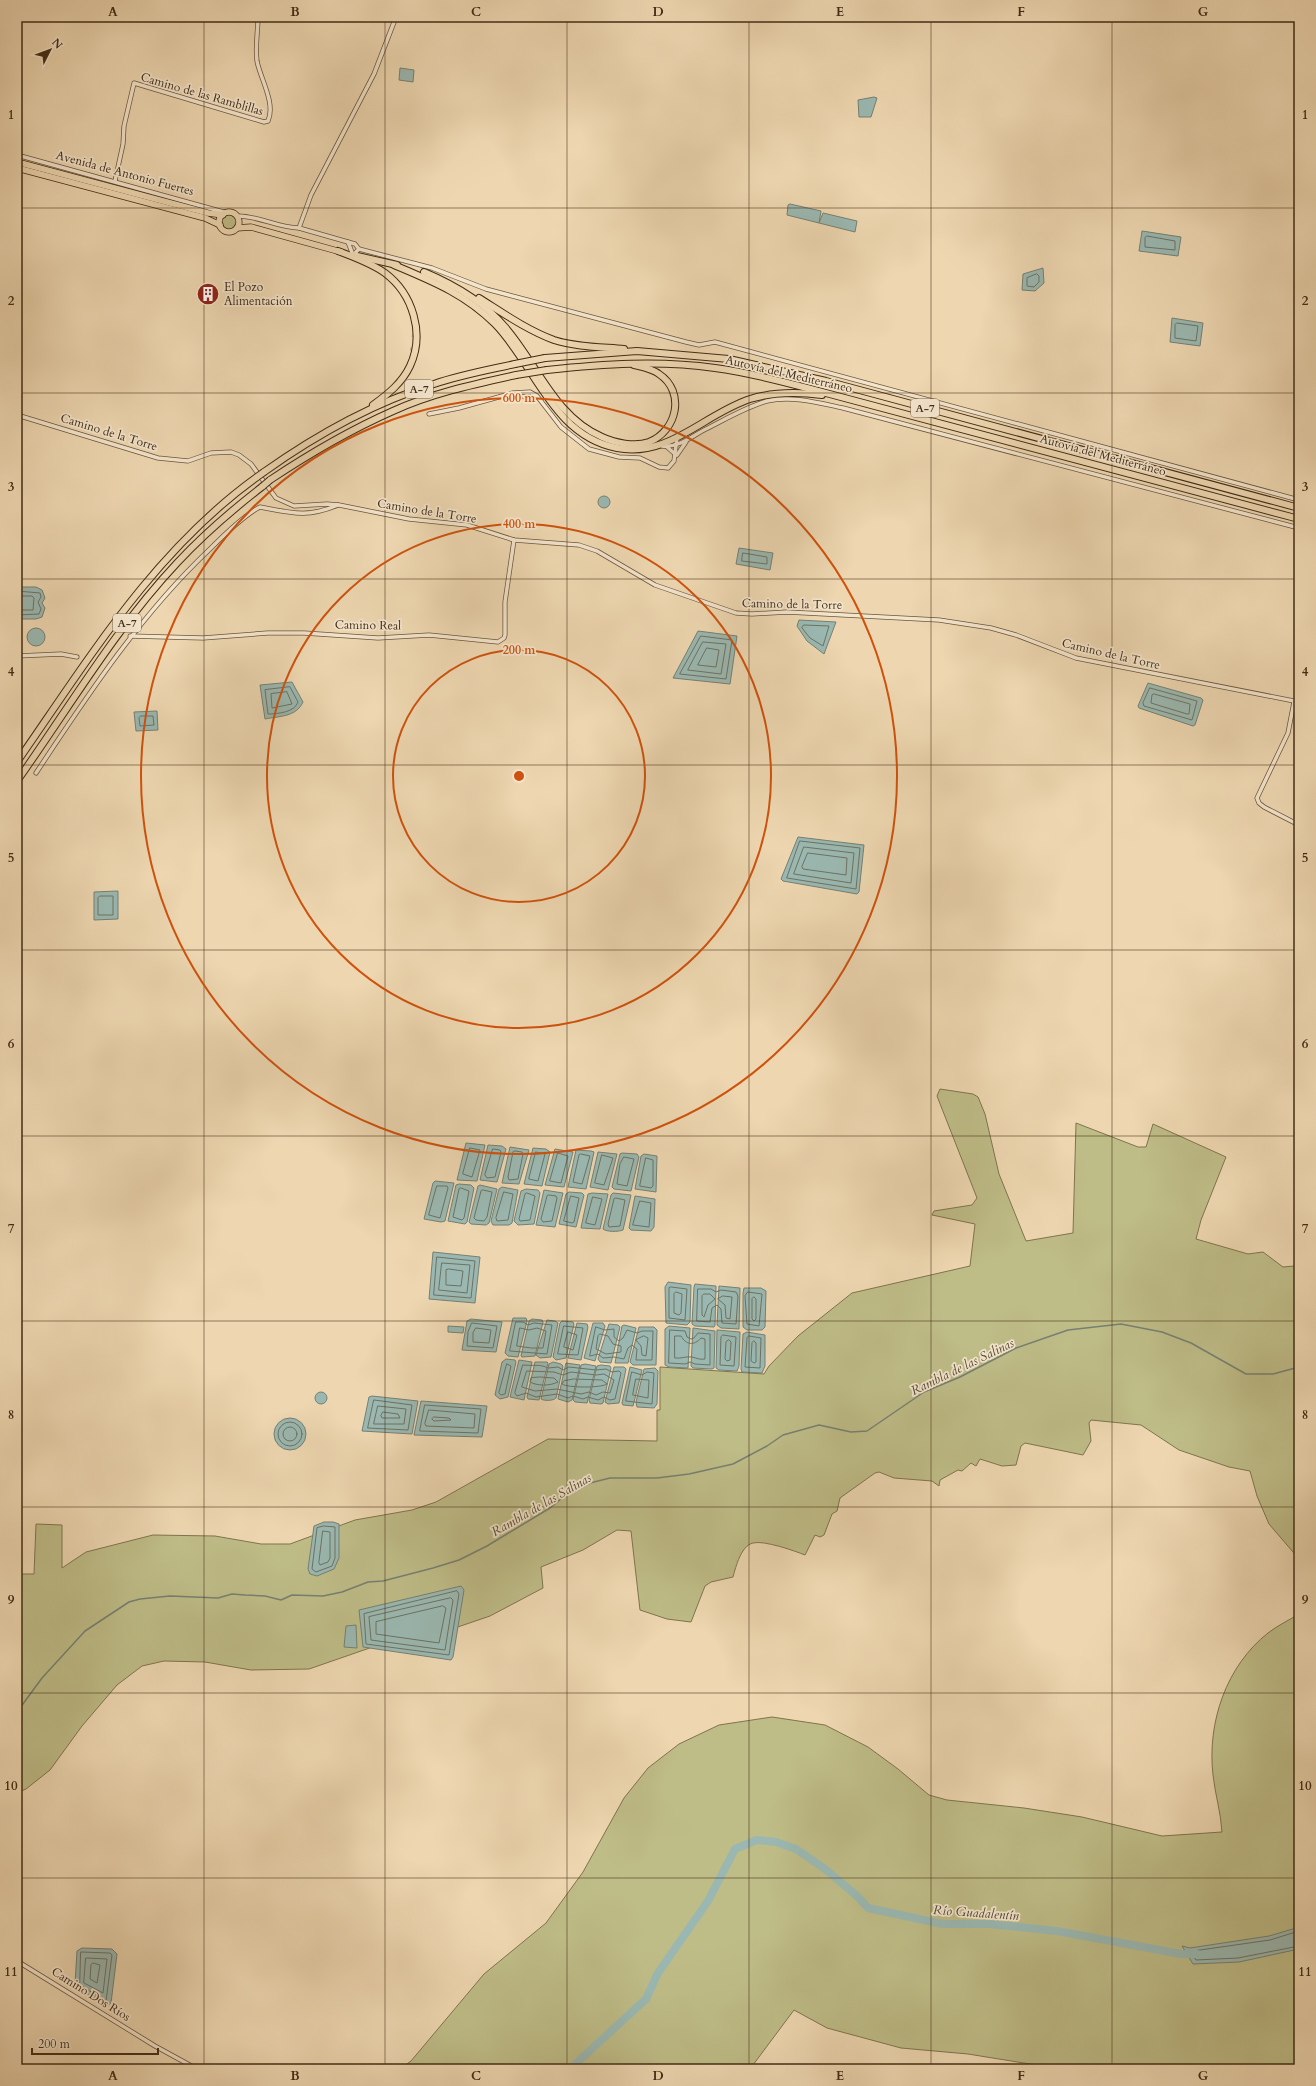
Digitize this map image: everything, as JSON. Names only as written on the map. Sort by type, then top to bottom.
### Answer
[{"type":"highway","points":[[338,251],[374,266],[395,282],[407,297],[414,318],[417,340],[410,366],[395,388],[366,411]]},
{"type":"highway","points":[[353,254],[443,277],[460,285],[531,330],[554,340],[579,345],[637,351]]},
{"type":"highway","points":[[394,264],[452,290],[478,308],[496,325],[510,343],[555,409],[574,427],[594,440],[616,448],[641,450],[677,442],[692,433],[702,424],[749,400],[765,396],[799,392],[837,396]]},
{"type":"highway","points":[[424,272],[458,288],[493,314],[516,341],[555,399],[584,427],[603,438],[620,443],[636,444],[648,442],[664,431],[671,421],[676,403],[674,392],[666,379],[658,373],[628,363]]},
{"type":"highway","name":"Autovía del Mediterráneo","points":[[17,762],[101,641],[146,583],[188,536],[228,500],[257,477],[329,430],[366,411],[435,383],[545,358],[637,351],[729,359],[779,369],[1299,508]]},
{"type":"highway","name":"Autovía del Mediterráneo","points":[[17,781],[110,646],[152,592],[207,532],[270,480],[327,444],[394,410],[448,391],[516,375],[548,370],[628,363],[660,363],[714,368],[749,374],[1299,519]]},
{"type":"main road","name":"Avenida de Antonio Fuertes","points":[[17,162],[208,213],[225,214]]},
{"type":"main road","name":"Avenida de Antonio Fuertes","points":[[17,168],[205,218],[220,225]]},
{"type":"main road","points":[[251,227],[237,217],[225,214],[220,219],[220,225],[226,231],[232,232],[237,228],[251,227],[353,254]]},
{"type":"main road","points":[[237,217],[237,228]]},
{"type":"street","name":"Camino de las Ramblillas","points":[[115,182],[123,144],[124,126],[134,83],[249,118],[264,122],[268,121],[268,89],[259,69],[257,56],[258,17]]},
{"type":"street","points":[[299,228],[311,195],[374,74],[396,17]]},
{"type":"street","name":"Avenida de Antonio Fuertes","points":[[17,155],[225,214]]},
{"type":"street","points":[[237,217],[249,216],[355,244],[359,249],[432,268],[493,291],[699,345],[716,342],[792,362],[901,394],[1299,500]]},
{"type":"street","points":[[348,242],[353,254],[359,249]]},
{"type":"street","points":[[429,414],[459,408],[513,393],[530,392],[537,396],[560,427],[589,449],[618,457],[640,458],[664,468],[672,465],[676,456],[692,433],[702,431],[754,405],[770,401],[808,400],[1299,528]]},
{"type":"street","name":"Camino de la Torre","points":[[17,415],[158,458],[188,462],[211,453],[231,452],[239,455],[251,464],[276,498],[285,503],[303,507],[327,504],[339,505],[409,520],[467,525],[514,540],[579,545],[598,551],[655,585],[736,613],[752,614],[787,612],[940,620],[991,628],[1016,635],[1081,660],[1299,702]]},
{"type":"street","points":[[676,456],[677,442],[687,441]]},
{"type":"street","points":[[664,446],[676,456]]},
{"type":"street","points":[[36,773],[88,695],[130,636],[179,578],[255,509],[260,507],[301,515],[315,513],[339,505]]},
{"type":"street","name":"Camino Real","points":[[130,636],[204,638],[268,633],[304,633],[378,638],[429,635],[498,642],[504,638],[505,635],[505,602],[514,540]]},
{"type":"street","points":[[17,656],[61,654],[77,657]]},
{"type":"street","points":[[1294,702],[1288,733],[1257,798],[1259,804],[1299,825]]},
{"type":"street","name":"Camino Dos Ríos","points":[[17,1961],[155,2046],[197,2069]]},
{"type":"shaded area","points":[[229,213],[235,216],[238,222],[235,228],[229,231],[223,228],[220,222],[223,216]]},
{"type":"shaded area","points":[[940,1089],[973,1094],[978,1097],[985,1114],[999,1174],[1026,1241],[1073,1233],[1076,1123],[1138,1147],[1146,1147],[1153,1124],[1226,1157],[1201,1220],[1196,1239],[1248,1254],[1263,1252],[1283,1267],[1294,1266],[1299,1262],[1299,1559],[1269,1524],[1257,1496],[1250,1471],[1229,1467],[1179,1450],[1141,1425],[1091,1420],[1089,1423],[1091,1441],[1083,1455],[1025,1443],[1021,1446],[1016,1465],[1002,1466],[980,1459],[976,1466],[971,1463],[962,1471],[958,1470],[940,1480],[939,1486],[932,1481],[894,1478],[879,1472],[875,1473],[840,1498],[837,1511],[832,1514],[824,1535],[820,1537],[815,1535],[805,1555],[779,1546],[758,1542],[745,1548],[742,1552],[733,1577],[711,1582],[705,1586],[691,1622],[667,1619],[640,1610],[631,1531],[617,1530],[583,1550],[541,1567],[543,1588],[490,1616],[443,1632],[387,1642],[309,1669],[251,1670],[205,1662],[164,1661],[142,1666],[117,1685],[82,1726],[50,1770],[26,1789],[17,1793],[18,1574],[34,1574],[36,1524],[62,1525],[62,1568],[86,1552],[153,1535],[215,1536],[261,1544],[290,1544],[355,1520],[412,1510],[436,1502],[548,1439],[657,1441],[657,1410],[660,1410],[660,1367],[764,1374],[769,1366],[798,1336],[852,1293],[970,1266],[975,1224],[932,1215],[934,1211],[972,1205],[977,1198],[937,1096]]},
{"type":"shaded area","points":[[1299,1614],[1299,2069],[1054,2069],[968,2054],[901,2048],[827,2028],[794,2010],[750,2069],[400,2069],[411,2061],[484,1974],[546,1923],[583,1872],[624,1798],[648,1768],[679,1744],[719,1725],[772,1717],[825,1725],[868,1747],[898,1769],[929,1795],[947,1800],[1024,1808],[1082,1817],[1162,1836],[1222,1832],[1213,1775],[1212,1755],[1213,1736],[1222,1697],[1241,1662],[1253,1646],[1279,1625]]},
{"type":"water","points":[[400,68],[414,70],[413,82],[399,80]]},
{"type":"water","points":[[874,97],[877,98],[871,117],[859,117],[858,100]]},
{"type":"water","points":[[790,204],[821,211],[819,223],[787,215],[788,205]]},
{"type":"water","points":[[823,213],[857,221],[855,232],[819,223]]},
{"type":"water","points":[[1142,231],[1181,237],[1178,256],[1139,251]]},
{"type":"water","points":[[1043,268],[1044,283],[1035,291],[1022,290],[1023,274]]},
{"type":"water","points":[[1172,318],[1203,323],[1200,346],[1170,342]]},
{"type":"water","points":[[606,496],[609,497],[609,507],[602,508],[599,507],[598,500],[599,497]]},
{"type":"water","points":[[739,548],[773,553],[770,570],[736,564]]},
{"type":"water","points":[[17,587],[36,587],[42,590],[45,598],[42,603],[45,608],[42,617],[36,619],[17,619]]},
{"type":"water","points":[[799,620],[836,622],[824,654],[807,641],[797,626]]},
{"type":"water","points":[[36,628],[42,631],[45,637],[42,643],[36,646],[30,643],[27,637],[30,631]]},
{"type":"water","points":[[698,631],[737,636],[730,684],[673,678]]},
{"type":"water","points":[[292,682],[303,702],[300,707],[296,711],[287,715],[265,719],[260,685]]},
{"type":"water","points":[[1148,683],[1201,698],[1203,700],[1195,725],[1193,726],[1139,708],[1138,706]]},
{"type":"water","points":[[157,711],[158,730],[136,731],[134,712]]},
{"type":"water","points":[[798,837],[864,845],[859,892],[857,894],[783,881],[781,879]]},
{"type":"water","points":[[118,891],[118,919],[94,920],[94,892]]},
{"type":"water","points":[[466,1143],[485,1145],[477,1181],[457,1180]]},
{"type":"water","points":[[488,1145],[502,1146],[506,1149],[497,1182],[480,1180]]},
{"type":"water","points":[[510,1147],[529,1150],[519,1184],[502,1183]]},
{"type":"water","points":[[533,1148],[546,1149],[550,1152],[542,1186],[524,1184]]},
{"type":"water","points":[[555,1149],[573,1152],[564,1187],[545,1185]]},
{"type":"water","points":[[576,1150],[594,1152],[586,1189],[568,1187]]},
{"type":"water","points":[[598,1152],[617,1154],[608,1190],[590,1187]]},
{"type":"water","points":[[620,1154],[637,1154],[639,1157],[631,1191],[614,1189],[612,1187]]},
{"type":"water","points":[[644,1154],[657,1156],[656,1192],[635,1189],[641,1156]]},
{"type":"water","points":[[435,1181],[454,1183],[445,1221],[441,1222],[424,1219],[433,1183]]},
{"type":"water","points":[[456,1185],[471,1185],[474,1188],[467,1222],[465,1224],[448,1221]]},
{"type":"water","points":[[480,1185],[497,1189],[489,1223],[486,1225],[471,1224],[469,1222],[478,1186]]},
{"type":"water","points":[[502,1187],[518,1190],[512,1223],[509,1225],[493,1225],[491,1221],[499,1189]]},
{"type":"water","points":[[526,1189],[538,1190],[540,1193],[534,1224],[518,1225],[514,1221],[521,1191]]},
{"type":"water","points":[[544,1190],[563,1193],[555,1227],[536,1225]]},
{"type":"water","points":[[569,1192],[582,1193],[584,1195],[576,1227],[559,1224],[566,1194]]},
{"type":"water","points":[[613,1193],[631,1195],[623,1230],[618,1231],[603,1229],[611,1195]]},
{"type":"water","points":[[588,1194],[608,1194],[600,1229],[581,1228]]},
{"type":"water","points":[[635,1196],[655,1199],[654,1227],[651,1231],[631,1230],[629,1228]]},
{"type":"water","points":[[433,1252],[480,1257],[475,1303],[429,1299]]},
{"type":"water","points":[[668,1282],[691,1285],[690,1322],[687,1325],[666,1323],[665,1287]]},
{"type":"water","points":[[695,1284],[716,1286],[714,1327],[695,1326],[692,1324]]},
{"type":"water","points":[[719,1286],[740,1288],[739,1329],[721,1328],[717,1325]]},
{"type":"water","points":[[744,1288],[761,1288],[766,1291],[765,1327],[762,1330],[747,1330],[743,1327]]},
{"type":"water","points":[[513,1318],[526,1318],[527,1321],[518,1357],[508,1356],[505,1353]]},
{"type":"water","points":[[471,1319],[502,1322],[496,1352],[462,1350],[467,1321]]},
{"type":"water","points":[[532,1319],[542,1320],[543,1322],[535,1356],[522,1357],[529,1321]]},
{"type":"water","points":[[547,1320],[558,1323],[551,1357],[540,1358],[536,1355]]},
{"type":"water","points":[[562,1321],[573,1322],[574,1324],[566,1358],[556,1360],[553,1357],[560,1323]]},
{"type":"water","points":[[577,1323],[587,1324],[588,1327],[581,1360],[568,1358]]},
{"type":"water","points":[[593,1323],[603,1323],[605,1326],[595,1361],[584,1358]]},
{"type":"water","points":[[609,1324],[618,1325],[620,1327],[611,1363],[600,1362],[598,1359]]},
{"type":"water","points":[[624,1325],[636,1328],[628,1363],[615,1363],[622,1326]]},
{"type":"water","points":[[448,1326],[464,1327],[463,1333],[448,1332]]},
{"type":"water","points":[[669,1326],[690,1328],[688,1368],[669,1367],[665,1365],[665,1329]]},
{"type":"water","points":[[639,1327],[654,1327],[657,1330],[656,1365],[633,1365],[630,1362]]},
{"type":"water","points":[[693,1328],[715,1331],[714,1368],[712,1369],[693,1368],[691,1366]]},
{"type":"water","points":[[717,1330],[740,1332],[739,1366],[737,1371],[719,1370],[716,1368]]},
{"type":"water","points":[[747,1332],[765,1335],[765,1366],[762,1373],[742,1372],[743,1334]]},
{"type":"water","points":[[506,1359],[515,1360],[516,1362],[508,1397],[500,1399],[495,1395],[502,1362]]},
{"type":"water","points":[[519,1360],[532,1362],[524,1400],[510,1397]]},
{"type":"water","points":[[535,1362],[548,1363],[539,1400],[528,1399],[527,1397]]},
{"type":"water","points":[[553,1362],[563,1366],[556,1398],[551,1400],[542,1400],[549,1364]]},
{"type":"water","points":[[566,1363],[580,1365],[572,1400],[568,1402],[558,1399]]},
{"type":"water","points":[[585,1364],[596,1366],[587,1403],[575,1402],[573,1400],[581,1365]]},
{"type":"water","points":[[597,1366],[610,1366],[611,1368],[603,1403],[590,1403],[589,1400]]},
{"type":"water","points":[[614,1367],[624,1367],[626,1369],[619,1403],[608,1404],[605,1402]]},
{"type":"water","points":[[630,1367],[642,1370],[633,1406],[623,1405],[622,1403]]},
{"type":"water","points":[[655,1368],[658,1371],[657,1404],[654,1408],[637,1407],[636,1402],[644,1369]]},
{"type":"water","points":[[319,1392],[323,1392],[327,1398],[323,1404],[319,1404],[315,1400],[315,1396]]},
{"type":"water","points":[[372,1396],[418,1401],[412,1434],[362,1431],[369,1397]]},
{"type":"water","points":[[421,1401],[487,1406],[482,1437],[414,1435]]},
{"type":"water","points":[[287,1418],[293,1418],[302,1422],[306,1434],[302,1446],[293,1450],[287,1450],[278,1446],[274,1437],[274,1431],[278,1422]]},
{"type":"water","points":[[324,1522],[339,1524],[339,1558],[334,1569],[317,1576],[310,1574],[308,1569],[314,1526]]},
{"type":"water","points":[[461,1586],[464,1590],[453,1657],[451,1660],[363,1647],[359,1610]]},
{"type":"water","points":[[356,1625],[357,1648],[344,1647],[346,1626]]},
{"type":"water","points":[[1299,1925],[1299,1949],[1239,1962],[1193,1964],[1182,1946],[1190,1948],[1269,1936],[1296,1928]]},
{"type":"water","points":[[82,1948],[112,1949],[117,1954],[111,2003],[106,2006],[77,1988],[75,1984],[77,1951]]},
{"type":"waterway","name":"Rambla de las Salinas","points":[[17,1712],[42,1678],[85,1631],[129,1602],[140,1599],[170,1596],[218,1598],[232,1594],[265,1596],[281,1600],[292,1595],[323,1596],[342,1592],[368,1582],[383,1581],[433,1568],[459,1560],[487,1546],[550,1508],[562,1498],[590,1483],[610,1478],[657,1478],[689,1474],[733,1464],[767,1446],[783,1435],[819,1425],[851,1432],[867,1431],[924,1392],[960,1377],[1016,1348],[1068,1330],[1121,1324],[1162,1332],[1191,1343],[1246,1374],[1273,1374],[1299,1367]]},
{"type":"waterway","name":"Río Guadalentín","points":[[570,2069],[646,1999],[658,1973],[708,1901],[735,1849],[757,1840],[776,1842],[796,1849],[825,1869],[857,1896],[868,1908],[942,1924],[989,1924],[1057,1931],[1181,1954],[1197,1954]]},
{"type":"tunnel","points":[[412,335],[421,340]]},
{"type":"tunnel","points":[[410,349],[419,350]]},
{"type":"place","name":"El Pozo Alimentación","points":[[208,294]]}]
